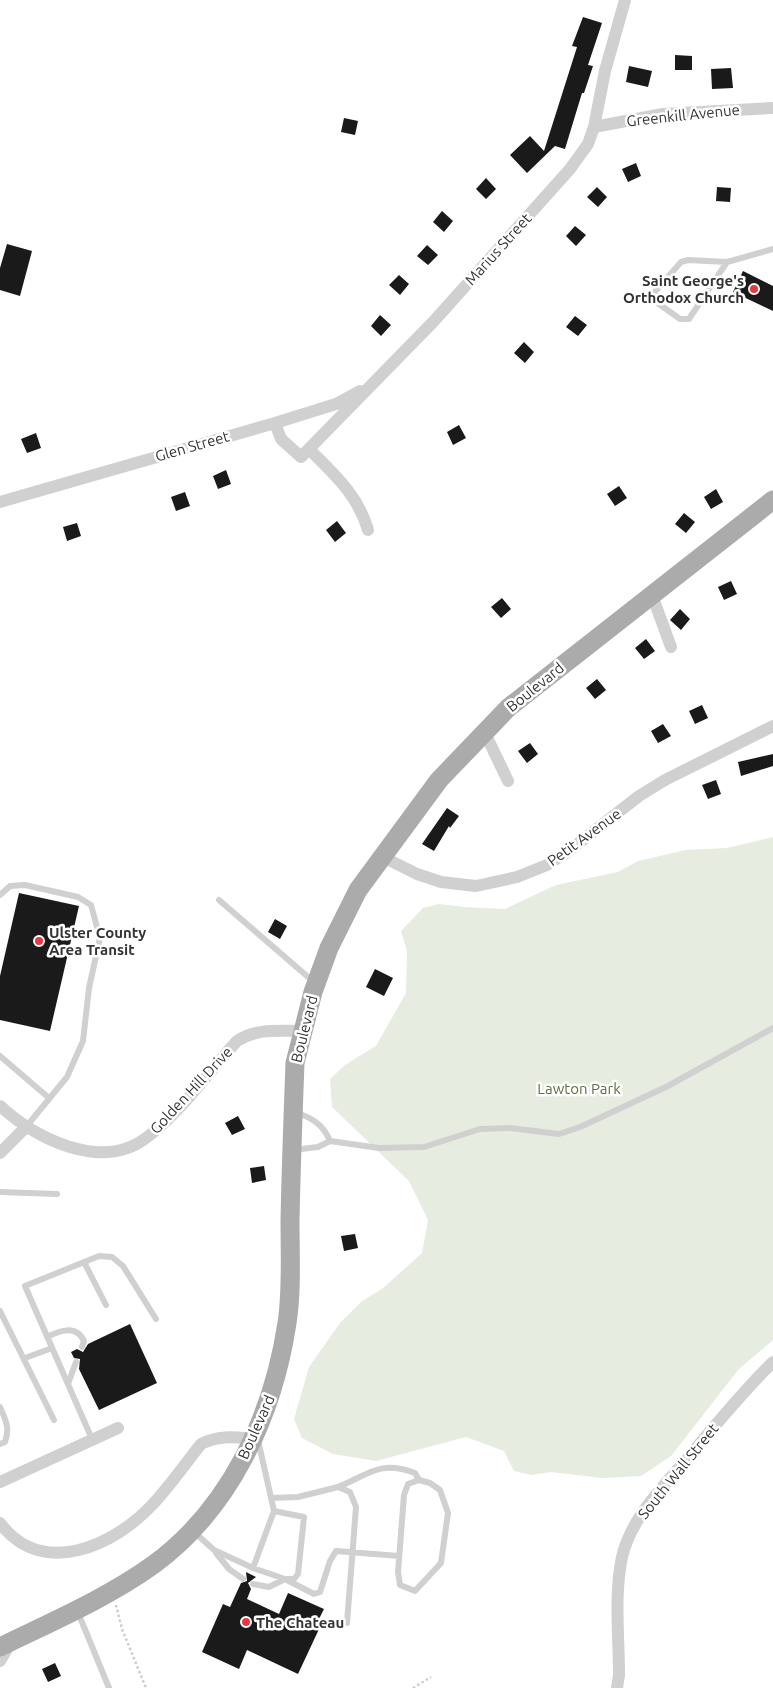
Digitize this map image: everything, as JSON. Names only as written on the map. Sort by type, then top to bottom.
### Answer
[{"type":"main road","name":"Boulevard","points":[[5,1644],[112,1589],[153,1564],[192,1530],[214,1506],[254,1435],[273,1388],[287,1322],[295,1063],[302,1031],[316,983],[329,948],[350,907],[381,856],[439,780],[508,708],[773,500]]},
{"type":"street","name":"Marius Street","points":[[305,453],[434,321],[570,169],[588,144],[594,127],[625,0]]},
{"type":"street","name":"Greenkill Avenue","points":[[594,127],[663,114],[773,108]]},
{"type":"street","name":"Glen Street","points":[[0,502],[336,404],[378,378]]},
{"type":"street","points":[[275,423],[281,438],[305,453],[352,494],[363,512],[368,530]]},
{"type":"street","points":[[652,595],[672,647]]},
{"type":"street","name":"Petit Avenue","points":[[381,856],[417,874],[441,882],[476,886],[517,877],[548,865],[639,796],[665,780],[773,726]]},
{"type":"street","points":[[484,731],[508,781]]},
{"type":"street","name":"Golden Hill Drive","points":[[0,1106],[26,1127],[52,1142],[88,1151],[122,1149],[144,1139],[173,1113],[237,1041],[246,1035],[262,1031],[302,1031]]},
{"type":"street","points":[[0,1153],[26,1127]]},
{"type":"street","name":"South Wall Street","points":[[617,1688],[619,1675],[618,1583],[630,1532],[650,1502],[748,1387],[773,1362]]},
{"type":"street","points":[[0,1482],[118,1428]]},
{"type":"street","points":[[0,1523],[6,1531],[20,1542],[42,1552],[60,1553],[82,1550],[103,1542],[122,1531],[152,1505],[201,1444],[212,1438],[254,1435]]},
{"type":"street","points":[[0,1661],[5,1644]]},
{"type":"lane","points":[[727,262],[689,319],[680,319],[652,299],[653,294],[681,262],[688,260],[727,262],[773,250]]},
{"type":"lane","points":[[0,895],[10,886],[25,884],[78,897],[91,905],[100,938],[89,988],[83,1041],[68,1077],[26,1127]]},
{"type":"lane","points":[[219,900],[316,983]]},
{"type":"lane","points":[[292,1150],[318,1147],[330,1141],[379,1148],[424,1147],[480,1129],[510,1128],[559,1134],[580,1127],[666,1087],[773,1028]]},
{"type":"lane","points":[[0,1056],[49,1098]]},
{"type":"lane","points":[[293,1112],[312,1118],[326,1130],[330,1141]]},
{"type":"lane","points":[[0,1192],[57,1194]]},
{"type":"lane","points":[[92,1439],[25,1286],[99,1256],[112,1257],[123,1266],[156,1319]]},
{"type":"lane","points":[[84,1262],[106,1305]]},
{"type":"lane","points":[[0,1311],[25,1358],[54,1420]]},
{"type":"lane","points":[[47,1337],[57,1331],[69,1330],[82,1336],[84,1341],[82,1347]]},
{"type":"lane","points":[[25,1358],[52,1348]]},
{"type":"lane","points":[[68,1384],[76,1362]]},
{"type":"lane","points":[[0,1408],[8,1424],[5,1442],[0,1444]]},
{"type":"lane","points":[[254,1435],[274,1512],[254,1568]]},
{"type":"lane","points":[[271,1498],[298,1497],[338,1487],[382,1467],[391,1466],[415,1472],[419,1480]]},
{"type":"lane","points":[[419,1480],[430,1483],[440,1490],[445,1499],[448,1513],[441,1563],[415,1591],[400,1585],[398,1572],[399,1556],[404,1495],[408,1484],[419,1480]]},
{"type":"lane","points":[[338,1487],[350,1492],[356,1507],[347,1623]]},
{"type":"lane","points":[[253,1584],[269,1588],[285,1579],[294,1579],[298,1574],[304,1517],[274,1512]]},
{"type":"lane","points":[[192,1530],[214,1550],[229,1569],[243,1579]]},
{"type":"lane","points":[[214,1550],[254,1568],[285,1579],[314,1594],[320,1592],[330,1561],[336,1551],[399,1556]]},
{"type":"lane","points":[[76,1608],[109,1688]]},
{"type":"path","points":[[112,1589],[122,1629],[146,1688]]},
{"type":"path","points":[[413,1688],[431,1677]]},
{"type":"green space","name":"Lawton Park","points":[[773,837],[773,1340],[739,1369],[671,1456],[641,1476],[602,1478],[551,1472],[531,1475],[514,1471],[504,1451],[466,1437],[376,1461],[333,1454],[302,1438],[294,1419],[309,1367],[340,1323],[362,1301],[382,1289],[422,1253],[428,1220],[409,1181],[332,1107],[330,1079],[345,1065],[376,1046],[406,993],[407,951],[401,931],[423,908],[439,904],[505,909],[556,885],[618,872],[638,861],[686,850],[727,848]]},
{"type":"building","points":[[583,17],[602,23],[588,65],[593,66],[584,93],[582,93],[565,149],[555,146],[527,173],[510,155],[530,136],[544,151],[577,47],[572,46]]},
{"type":"building","points":[[675,55],[692,56],[692,70],[675,70]]},
{"type":"building","points":[[629,66],[652,71],[648,87],[626,82]]},
{"type":"building","points":[[731,68],[733,88],[712,89],[711,69]]},
{"type":"building","points":[[344,118],[358,121],[355,135],[341,132]]},
{"type":"building","points":[[636,163],[641,176],[628,182],[622,169]]},
{"type":"building","points":[[486,178],[496,189],[486,199],[476,189]]},
{"type":"building","points":[[597,187],[607,197],[598,207],[587,197]]},
{"type":"building","points":[[717,187],[731,188],[730,202],[716,201]]},
{"type":"building","points":[[442,211],[453,221],[444,232],[433,222]]},
{"type":"building","points":[[575,226],[586,235],[576,246],[566,236]]},
{"type":"building","points":[[7,244],[32,251],[20,296],[0,290],[0,268]]},
{"type":"building","points":[[427,245],[438,255],[428,265],[417,256]]},
{"type":"building","name":"Saint George's Orthodox Church","points":[[743,271],[773,286],[773,311],[733,292]]},
{"type":"building","points":[[399,275],[409,284],[400,295],[389,285]]},
{"type":"building","points":[[380,315],[391,325],[381,336],[371,326]]},
{"type":"building","points":[[575,316],[587,325],[578,336],[566,327]]},
{"type":"building","points":[[524,342],[534,352],[525,363],[514,353]]},
{"type":"building","points":[[459,425],[466,438],[453,445],[447,432]]},
{"type":"building","points":[[36,433],[41,448],[27,453],[21,439]]},
{"type":"building","points":[[226,470],[231,484],[218,489],[213,476]]},
{"type":"building","points":[[619,486],[627,498],[615,506],[607,494]]},
{"type":"building","points":[[716,489],[723,502],[711,509],[704,497]]},
{"type":"building","points":[[185,492],[190,506],[176,511],[171,497]]},
{"type":"building","points":[[684,513],[695,522],[686,533],[675,524]]},
{"type":"building","points":[[337,521],[346,533],[335,542],[326,530]]},
{"type":"building","points":[[77,523],[81,536],[67,541],[63,527]]},
{"type":"building","points":[[731,581],[737,594],[724,600],[718,587]]},
{"type":"building","points":[[502,598],[511,609],[501,618],[491,607]]},
{"type":"building","points":[[680,609],[690,619],[681,630],[670,620]]},
{"type":"building","points":[[646,639],[655,651],[644,659],[635,648]]},
{"type":"building","points":[[597,679],[606,690],[595,699],[586,688]]},
{"type":"building","points":[[702,705],[708,718],[695,724],[689,711]]},
{"type":"building","points":[[663,724],[671,736],[658,743],[651,731]]},
{"type":"building","points":[[530,743],[538,754],[527,763],[518,751]]},
{"type":"building","points":[[773,754],[773,766],[741,776],[738,762]]},
{"type":"building","points":[[716,780],[721,794],[708,799],[702,785]]},
{"type":"building","points":[[447,808],[459,816],[450,828],[449,826],[434,851],[422,844]]},
{"type":"building","name":"Ulster County Area Transit","points":[[19,893],[79,906],[50,1031],[0,1020],[0,976]]},
{"type":"building","points":[[275,919],[287,926],[280,939],[268,932]]},
{"type":"building","points":[[375,969],[393,978],[384,996],[366,987]]},
{"type":"building","points":[[238,1116],[245,1129],[232,1135],[225,1123]]},
{"type":"building","points":[[264,1166],[266,1180],[252,1183],[250,1168]]},
{"type":"building","points":[[355,1234],[358,1248],[344,1251],[341,1236]]},
{"type":"building","points":[[130,1324],[157,1383],[99,1410],[79,1369],[80,1359],[74,1358],[71,1352],[77,1349],[83,1352],[88,1344]]},
{"type":"building","name":"The Chateau","points":[[246,1572],[256,1577],[248,1583],[251,1589],[247,1599],[279,1614],[288,1593],[324,1609],[316,1625],[320,1627],[298,1674],[247,1650],[239,1669],[202,1652],[223,1604],[230,1607],[241,1583],[247,1581]]},
{"type":"building","points":[[55,1663],[61,1676],[48,1682],[42,1669]]},
{"type":"place","name":"Saint George's Orthodox Church","points":[[754,289]]},
{"type":"place","name":"Ulster County Area Transit","points":[[39,941]]},
{"type":"place","name":"The Chateau","points":[[246,1622]]}]
